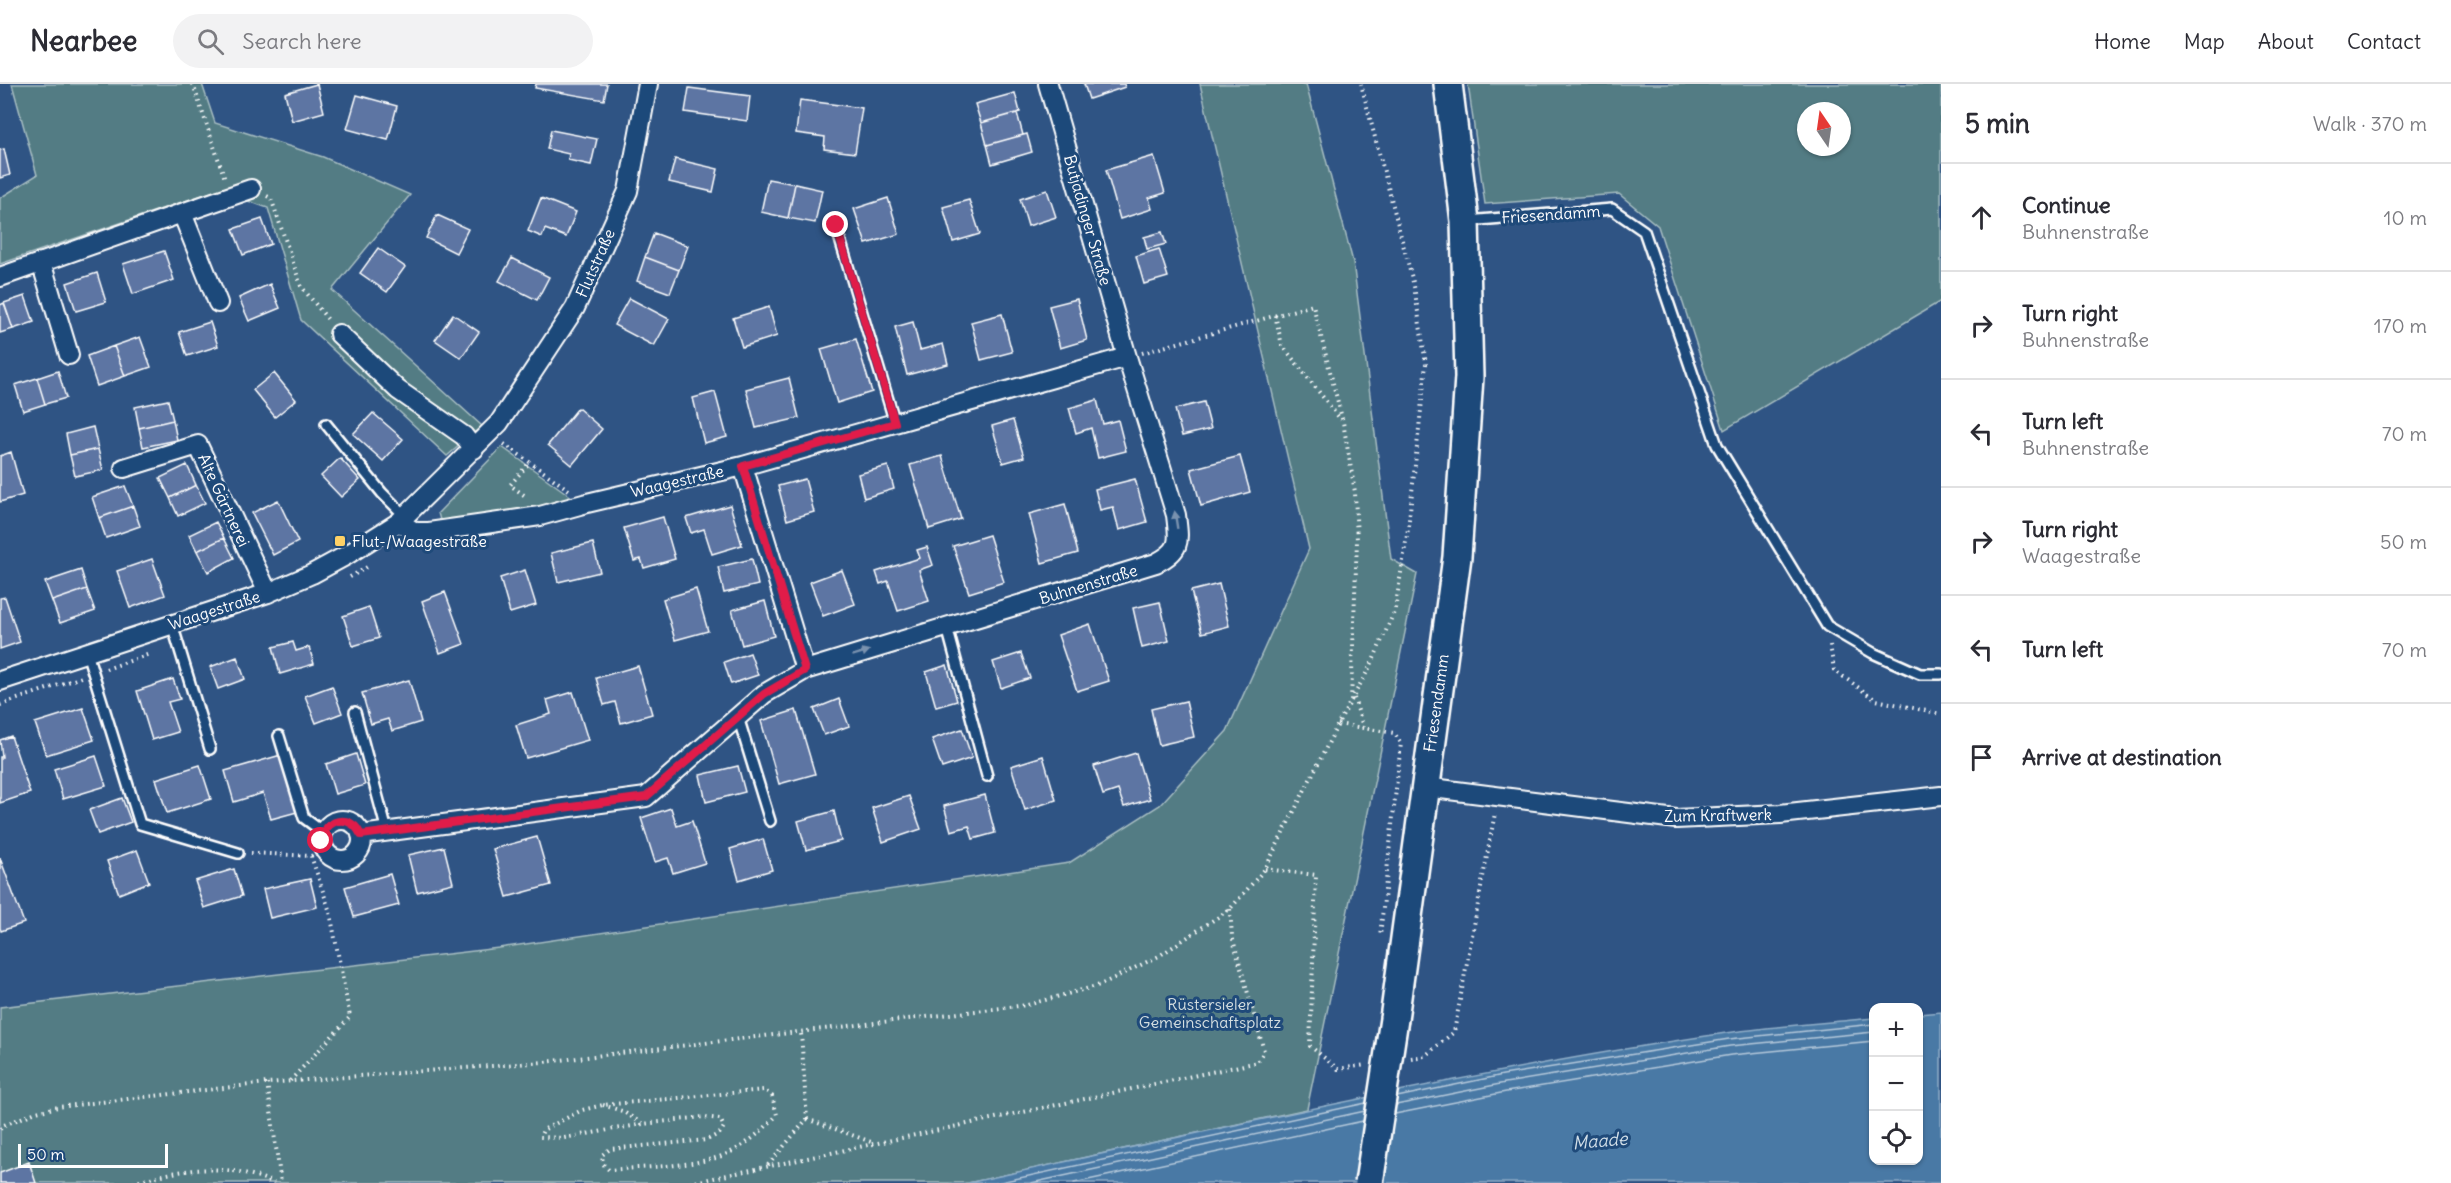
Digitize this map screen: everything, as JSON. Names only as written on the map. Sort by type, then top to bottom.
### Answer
[{"type":"main road","name":"Friesendamm","points":[[1369,1183],[1394,1019],[1457,557],[1468,377],[1465,221],[1448,84]]},
{"type":"street","name":"Flutstraße","points":[[500,432],[575,308],[628,191],[648,84]]},
{"type":"street","name":"Butjadinger Straße","points":[[1048,84],[1127,357]]},
{"type":"street","points":[[0,277],[251,189]]},
{"type":"street","points":[[182,213],[218,303]]},
{"type":"street","points":[[41,262],[69,355]]},
{"type":"street","points":[[339,334],[398,390],[464,436],[474,449]]},
{"type":"street","name":"Waagestraße","points":[[402,519],[415,532],[429,532],[540,516],[586,502],[743,466],[1127,357]]},
{"type":"street","name":"Buhnenstraße","points":[[361,835],[646,797],[764,694],[805,670],[1156,563],[1172,555],[1179,541],[1176,515],[1127,357]]},
{"type":"street","name":"Waagestraße","points":[[0,681],[268,592],[312,574],[348,555],[402,519],[474,449],[500,432]]},
{"type":"street","name":"Alte Gärtnerei","points":[[124,468],[198,445],[268,592]]},
{"type":"street","points":[[743,466],[805,670]]},
{"type":"street","name":"Zum Kraftwerk","points":[[1425,787],[1676,819],[1780,814],[1941,796]]},
{"type":"street","points":[[345,820],[357,827],[361,835],[362,843],[358,851],[348,859],[331,857],[320,846],[331,823],[345,820]]},
{"type":"lane","name":"Friesendamm","points":[[1465,221],[1612,209],[1644,231],[1718,445],[1827,626],[1873,653],[1920,674],[1941,674]]},
{"type":"lane","points":[[836,225],[895,423]]},
{"type":"lane","points":[[326,424],[402,519]]},
{"type":"lane","points":[[172,624],[180,644],[210,749]]},
{"type":"lane","points":[[947,627],[987,776]]},
{"type":"lane","points":[[87,653],[140,824],[238,853]]},
{"type":"lane","points":[[355,712],[387,831]]},
{"type":"lane","points":[[738,717],[770,821]]},
{"type":"lane","points":[[279,736],[304,818],[320,846]]},
{"type":"path","points":[[193,84],[229,190],[244,187],[271,198],[301,286],[339,334]]},
{"type":"path","points":[[0,1129],[3,1125],[36,1112],[58,1107],[267,1083],[544,1062],[1027,1005],[1100,985],[1159,956],[1230,909],[1265,869],[1338,724],[1372,663],[1395,610],[1408,529],[1426,364],[1414,286],[1361,84]]},
{"type":"path","points":[[1127,357],[1313,305],[1343,422],[1355,492],[1357,541],[1352,699],[1363,728]]},
{"type":"path","points":[[1275,315],[1282,345],[1343,422]]},
{"type":"path","points":[[500,432],[530,462],[586,502]]},
{"type":"path","points":[[524,495],[510,485],[530,462]]},
{"type":"path","points":[[348,578],[368,566]]},
{"type":"path","points":[[1827,626],[1834,670],[1876,700],[1941,714]]},
{"type":"path","points":[[0,705],[180,644]]},
{"type":"path","points":[[1338,724],[1394,733],[1401,743],[1379,939]]},
{"type":"path","points":[[238,853],[320,846],[350,1017],[288,1083]]},
{"type":"path","points":[[690,1183],[1258,1062],[1264,1051],[1232,936],[1230,909]]},
{"type":"path","points":[[767,1166],[807,1119],[801,1033]]},
{"type":"path","points":[[267,1083],[281,1183]]},
{"type":"path","points":[[764,1090],[772,1096],[777,1115],[762,1132],[739,1147],[713,1159],[609,1170],[603,1164],[602,1155],[610,1149],[707,1140],[720,1133],[724,1126],[720,1119],[703,1117],[643,1124],[564,1137],[547,1139],[540,1137],[543,1130],[560,1120],[582,1110],[603,1105],[764,1090]]},
{"type":"path","points":[[603,1105],[622,1112],[643,1124]]},
{"type":"path","points":[[807,1119],[875,1143]]},
{"type":"path","points":[[133,1183],[165,1173],[213,1168],[255,1174],[274,1183]]},
{"type":"green space","points":[[12,84],[202,84],[215,123],[323,157],[410,195],[332,290],[482,426],[447,456],[301,320],[268,208],[217,190],[0,264],[0,198],[37,175]]},
{"type":"green space","name":"Rüstersieler Gemeinschaftsplatz","points":[[1200,84],[1306,84],[1353,262],[1391,559],[1417,574],[1307,1109],[968,1183],[0,1183],[0,1007],[499,948],[1069,863],[1160,805],[1227,731],[1309,549]]},
{"type":"green space","points":[[1468,84],[1941,84],[1941,301],[1724,430],[1658,226],[1619,194],[1485,204]]},
{"type":"green space","points":[[502,447],[576,500],[442,527],[438,513]]},
{"type":"water","name":"Maade","points":[[1941,1012],[1941,1183],[968,1183],[1346,1102],[1535,1065],[1726,1033],[1869,1018],[1869,1165],[1923,1165],[1923,1014]]},
{"type":"building","points":[[317,84],[324,112],[292,121],[285,93]]},
{"type":"building","points":[[536,84],[607,84],[604,100],[535,88]]},
{"type":"building","points":[[1084,84],[1124,84],[1125,87],[1089,99]]},
{"type":"building","points":[[689,88],[750,96],[747,121],[685,112]]},
{"type":"building","points":[[1015,93],[1020,112],[981,123],[975,104]]},
{"type":"building","points":[[357,95],[397,106],[388,140],[347,129]]},
{"type":"building","points":[[800,100],[862,108],[855,153],[824,149],[825,137],[796,133]]},
{"type":"building","points":[[1017,113],[1023,135],[987,145],[981,123]]},
{"type":"building","points":[[551,130],[597,139],[591,165],[568,160],[569,154],[547,149]]},
{"type":"building","points":[[1027,134],[1032,152],[992,164],[987,145]]},
{"type":"building","points":[[4,149],[10,175],[0,178],[0,150]]},
{"type":"building","points":[[1154,156],[1165,193],[1149,198],[1152,209],[1120,219],[1106,170]]},
{"type":"building","points":[[675,159],[718,169],[713,192],[669,182]]},
{"type":"building","points":[[768,179],[795,184],[788,218],[761,212]]},
{"type":"building","points":[[795,184],[822,190],[815,223],[788,218]]},
{"type":"building","points":[[1047,190],[1056,217],[1028,226],[1020,199]]},
{"type":"building","points":[[541,198],[576,212],[566,237],[545,229],[542,237],[528,231]]},
{"type":"building","points":[[888,198],[899,234],[866,244],[854,209]]},
{"type":"building","points":[[969,200],[980,234],[953,242],[943,207]]},
{"type":"building","points":[[437,215],[468,229],[456,253],[426,238]]},
{"type":"building","points":[[262,219],[271,244],[243,255],[233,229]]},
{"type":"building","points":[[1162,232],[1166,244],[1147,249],[1144,237]]},
{"type":"building","points":[[654,233],[688,246],[679,270],[645,257]]},
{"type":"building","points":[[378,248],[405,267],[387,292],[360,273]]},
{"type":"building","points":[[1159,249],[1168,277],[1144,284],[1136,256]]},
{"type":"building","points":[[164,251],[174,280],[133,294],[123,264]]},
{"type":"building","points":[[645,257],[679,270],[670,293],[637,281]]},
{"type":"building","points":[[512,258],[549,277],[537,300],[499,281]]},
{"type":"building","points":[[97,273],[106,302],[76,311],[67,283]]},
{"type":"building","points":[[270,284],[280,308],[249,321],[239,298]]},
{"type":"building","points":[[25,296],[34,322],[13,329],[4,303]]},
{"type":"building","points":[[629,298],[669,319],[654,346],[614,325]]},
{"type":"building","points":[[1077,299],[1087,340],[1060,348],[1049,306]]},
{"type":"building","points":[[4,303],[13,329],[0,333],[0,305]]},
{"type":"building","points":[[769,307],[777,336],[742,347],[733,318]]},
{"type":"building","points":[[453,314],[479,332],[461,358],[435,340]]},
{"type":"building","points":[[1002,314],[1012,352],[981,360],[971,322]]},
{"type":"building","points":[[210,322],[218,346],[187,356],[179,332]]},
{"type":"building","points":[[913,322],[920,350],[943,344],[948,364],[907,375],[895,327]]},
{"type":"building","points":[[140,337],[151,367],[125,376],[114,346]]},
{"type":"building","points":[[856,339],[872,392],[837,403],[821,349]]},
{"type":"building","points":[[114,346],[125,376],[97,386],[87,356]]},
{"type":"building","points":[[58,371],[66,398],[45,404],[37,378]]},
{"type":"building","points":[[274,373],[296,400],[275,417],[253,390]]},
{"type":"building","points":[[37,378],[45,404],[23,411],[15,385]]},
{"type":"building","points":[[789,378],[799,418],[756,428],[746,389]]},
{"type":"building","points":[[715,392],[727,437],[704,443],[693,398]]},
{"type":"building","points":[[168,400],[173,420],[139,428],[135,407]]},
{"type":"building","points":[[1097,400],[1103,424],[1118,420],[1126,451],[1098,458],[1091,428],[1076,433],[1069,408]]},
{"type":"building","points":[[1204,402],[1211,429],[1182,436],[1175,409]]},
{"type":"building","points":[[578,408],[602,429],[572,465],[548,445]]},
{"type":"building","points":[[373,413],[403,439],[383,461],[353,434]]},
{"type":"building","points":[[173,420],[177,440],[143,447],[139,428]]},
{"type":"building","points":[[1013,420],[1024,457],[1003,463],[992,426]]},
{"type":"building","points":[[93,427],[98,449],[70,455],[66,434]]},
{"type":"building","points":[[98,449],[103,470],[75,476],[70,455]]},
{"type":"building","points":[[11,452],[23,495],[0,502],[0,456]]},
{"type":"building","points":[[942,456],[961,519],[929,529],[910,465]]},
{"type":"building","points":[[1240,456],[1250,492],[1201,506],[1191,469]]},
{"type":"building","points":[[340,458],[360,480],[341,497],[321,476]]},
{"type":"building","points":[[187,465],[196,485],[170,498],[160,478]]},
{"type":"building","points":[[888,466],[894,489],[864,498],[858,474]]},
{"type":"building","points":[[805,479],[814,512],[787,520],[778,486]]},
{"type":"building","points":[[1135,479],[1147,522],[1119,530],[1113,507],[1100,510],[1095,489]]},
{"type":"building","points":[[196,485],[205,503],[178,516],[170,498]]},
{"type":"building","points":[[125,486],[133,506],[99,518],[92,497]]},
{"type":"building","points":[[278,500],[298,542],[273,555],[252,513]]},
{"type":"building","points":[[1065,504],[1078,553],[1042,563],[1029,514]]},
{"type":"building","points":[[730,505],[742,545],[712,554],[704,529],[691,533],[686,518]]},
{"type":"building","points":[[133,506],[140,526],[106,538],[99,518]]},
{"type":"building","points":[[663,517],[675,559],[644,568],[641,559],[634,561],[624,528]]},
{"type":"building","points":[[216,522],[224,538],[197,551],[189,535]]},
{"type":"building","points":[[989,535],[1004,582],[969,593],[953,546]]},
{"type":"building","points":[[224,538],[234,558],[208,572],[197,551]]},
{"type":"building","points":[[593,543],[600,572],[558,582],[551,553]]},
{"type":"building","points":[[927,547],[933,565],[919,570],[929,601],[898,611],[888,581],[880,584],[876,572],[920,558],[917,550]]},
{"type":"building","points":[[152,559],[165,595],[130,608],[117,571]]},
{"type":"building","points":[[752,559],[758,585],[724,593],[718,567]]},
{"type":"building","points":[[81,570],[87,589],[52,601],[45,582]]},
{"type":"building","points":[[525,570],[536,605],[510,613],[500,578]]},
{"type":"building","points":[[842,570],[855,604],[823,616],[810,582]]},
{"type":"building","points":[[1219,584],[1229,626],[1202,633],[1191,591]]},
{"type":"building","points":[[87,589],[95,611],[60,623],[52,601]]},
{"type":"building","points":[[696,589],[708,631],[675,640],[663,599]]},
{"type":"building","points":[[445,592],[464,644],[440,653],[422,601]]},
{"type":"building","points":[[5,597],[20,642],[0,649],[0,598]]},
{"type":"building","points":[[765,601],[774,636],[742,645],[732,610]]},
{"type":"building","points":[[1160,602],[1169,641],[1142,648],[1133,608]]},
{"type":"building","points":[[369,607],[379,638],[353,646],[343,616]]},
{"type":"building","points":[[1090,624],[1109,681],[1077,691],[1058,635]]},
{"type":"building","points":[[293,642],[296,651],[309,647],[314,664],[280,674],[273,647]]},
{"type":"building","points":[[750,653],[758,675],[731,684],[724,662]]},
{"type":"building","points":[[1021,653],[1030,678],[1001,688],[993,662]]},
{"type":"building","points":[[237,657],[245,679],[218,689],[210,667]]},
{"type":"building","points":[[947,665],[957,701],[936,707],[926,672]]},
{"type":"building","points":[[638,666],[652,714],[621,723],[615,702],[604,705],[596,678]]},
{"type":"building","points":[[173,679],[180,699],[168,702],[178,732],[152,740],[137,691]]},
{"type":"building","points":[[409,680],[421,722],[392,731],[388,719],[371,724],[362,693]]},
{"type":"building","points":[[332,686],[342,713],[316,723],[305,696]]},
{"type":"building","points":[[573,692],[588,740],[526,758],[516,725],[551,714],[547,700]]},
{"type":"building","points":[[839,699],[849,726],[824,735],[814,709]]},
{"type":"building","points":[[1186,701],[1194,737],[1159,745],[1151,709]]},
{"type":"building","points":[[83,708],[94,740],[46,755],[35,723]]},
{"type":"building","points":[[796,710],[815,774],[779,784],[761,721]]},
{"type":"building","points":[[962,729],[972,758],[942,768],[932,739]]},
{"type":"building","points":[[11,736],[30,793],[0,803],[0,757],[2,757],[0,740]]},
{"type":"building","points":[[1136,753],[1150,799],[1124,807],[1118,790],[1103,795],[1094,766]]},
{"type":"building","points":[[356,754],[365,785],[335,794],[326,764]]},
{"type":"building","points":[[281,755],[297,812],[271,819],[263,793],[234,802],[225,771]]},
{"type":"building","points":[[96,756],[106,786],[63,799],[54,769]]},
{"type":"building","points":[[1043,756],[1056,800],[1025,810],[1011,766]]},
{"type":"building","points":[[200,765],[211,799],[167,813],[156,779]]},
{"type":"building","points":[[738,766],[745,792],[706,802],[700,775]]},
{"type":"building","points":[[985,795],[995,833],[973,839],[969,826],[951,831],[944,806]]},
{"type":"building","points":[[909,796],[921,829],[883,842],[872,808]]},
{"type":"building","points":[[122,798],[131,822],[98,834],[89,810]]},
{"type":"building","points":[[671,808],[677,826],[692,821],[705,863],[673,873],[668,858],[655,862],[641,818]]},
{"type":"building","points":[[834,811],[841,841],[806,850],[798,821]]},
{"type":"building","points":[[537,837],[551,885],[507,897],[493,849]]},
{"type":"building","points":[[763,839],[772,870],[739,880],[730,849]]},
{"type":"building","points":[[444,847],[453,883],[417,892],[408,855]]},
{"type":"building","points":[[137,850],[149,882],[119,894],[107,861]]},
{"type":"building","points":[[0,858],[24,923],[1,931],[0,928]]},
{"type":"building","points":[[234,869],[242,896],[204,908],[195,881]]},
{"type":"building","points":[[390,874],[399,905],[354,917],[345,887]]},
{"type":"building","points":[[310,879],[317,907],[270,918],[263,889]]},
{"type":"building","points":[[29,1162],[36,1183],[0,1183],[0,1173]]},
{"type":"place","name":"Flut-/Waagestraße","points":[[340,541]]},
{"type":"route","points":[[321,841],[327,827],[339,820],[351,822],[361,835],[646,797],[764,694],[805,670],[743,466],[895,423],[836,225]]}]
